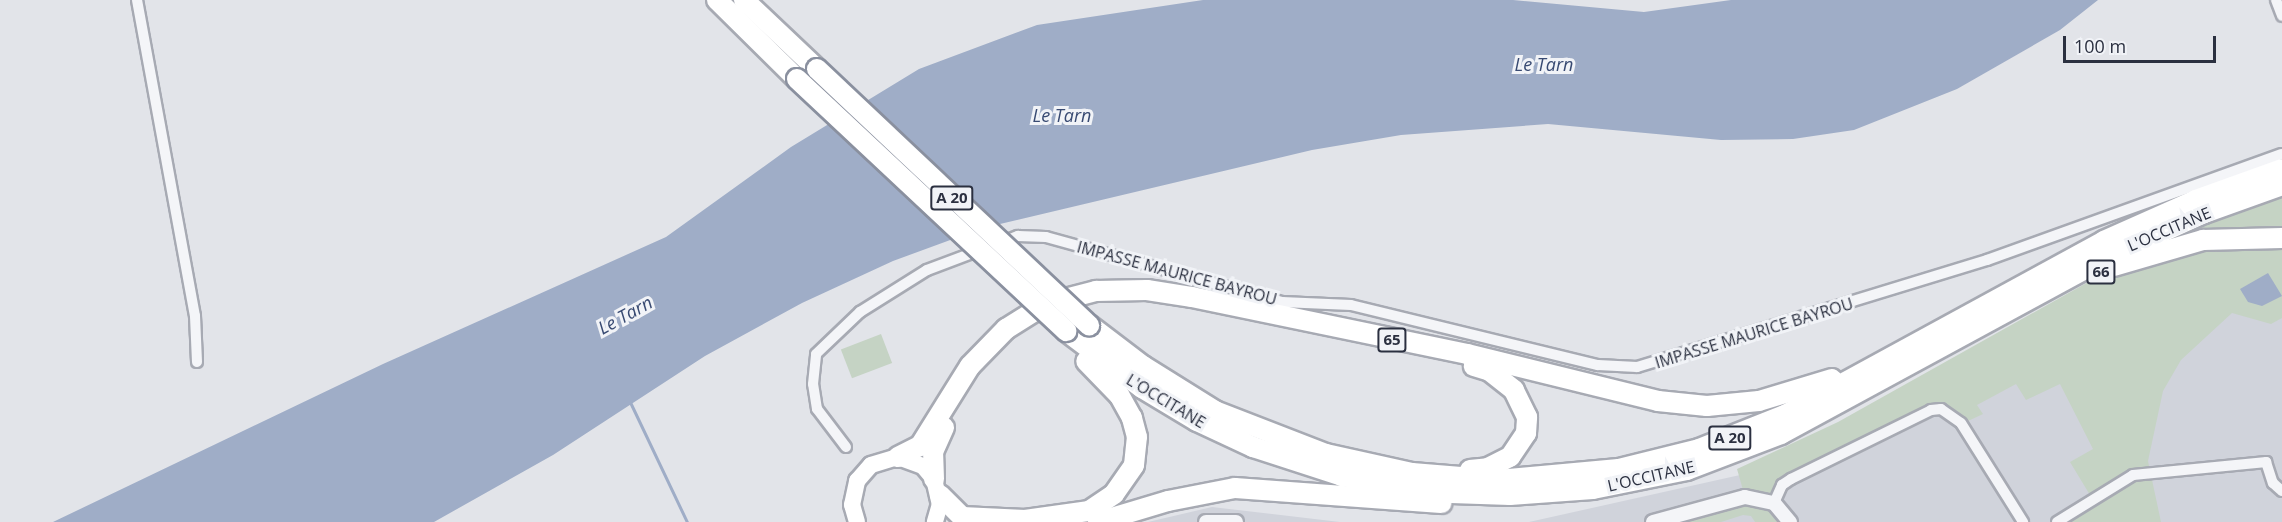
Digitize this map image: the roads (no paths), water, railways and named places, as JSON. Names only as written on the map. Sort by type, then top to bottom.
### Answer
[{"type":"highway","name":"A 20","points":[[717,0],[1062,333]]},
{"type":"highway","name":"L'OCCITANE","points":[[744,0],[1089,325],[1143,366],[1215,411],[1326,454],[1412,473],[1498,480],[1619,469],[1739,435],[1831,392],[1941,330],[2150,219],[2282,169]]},
{"type":"highway","name":"L'OCCITANE","points":[[1062,333],[1170,406],[1283,458],[1401,487],[1510,495],[1568,492],[1687,470],[1756,445],[1831,410],[2132,245],[2282,185]]},
{"type":"highway","name":"66","points":[[1933,353],[2142,256],[2204,240],[2282,238]]},
{"type":"highway","name":"65","points":[[898,457],[920,446],[970,366],[1006,329],[1047,304],[1096,291],[1147,290],[1192,297],[1467,354],[1658,401],[1707,406],[1759,401],[1797,392],[1941,330]]},
{"type":"highway","name":"65","points":[[937,487],[933,452],[938,437],[975,376],[996,350],[1051,310],[1097,298],[1145,298],[1183,303],[1474,366],[1490,371],[1514,390],[1527,417],[1520,446],[1500,465],[1488,468],[1464,470],[1326,454]]},
{"type":"highway","points":[[937,487],[955,513],[972,520],[1050,519],[1089,511],[1123,485],[1134,465],[1137,438],[1132,417],[1119,395],[1062,333]]},
{"type":"highway","points":[[1098,522],[1181,498],[1235,488],[1295,490],[1411,503],[1502,505],[1568,492]]},
{"type":"main road","points":[[857,522],[852,505],[857,481],[871,465],[898,457],[923,466],[937,487],[935,522]]},
{"type":"street","points":[[137,0],[195,316],[196,362]]},
{"type":"street","points":[[2276,0],[2282,16]]},
{"type":"street","name":"IMPASSE MAURICE BAYROU","points":[[846,447],[817,409],[813,384],[816,354],[860,312],[927,270],[1018,236],[1046,237],[1282,302],[1351,305],[1598,365],[1637,367],[1988,260],[2282,154]]},
{"type":"street","points":[[1774,503],[1782,485],[1791,479],[1931,410],[1941,409],[1961,423],[2023,522]]},
{"type":"street","points":[[2057,522],[2133,475],[2266,462],[2273,483],[2282,491]]},
{"type":"street","points":[[1653,522],[1745,497],[1774,503],[1790,522]]},
{"type":"street","points":[[1206,522],[1236,522]]},
{"type":"water","name":"Le Tarn","points":[[1203,0],[1513,0],[1644,12],[1731,0],[2098,0],[2060,30],[1957,89],[1854,130],[1793,139],[1721,140],[1548,124],[1401,135],[1312,150],[983,228],[893,261],[802,303],[705,356],[553,455],[434,522],[53,522],[383,364],[666,237],[791,147],[919,69],[1037,25]]},
{"type":"water","points":[[2268,273],[2282,296],[2262,306],[2248,302],[2240,289]]},
{"type":"waterway","points":[[630,402],[687,522]]}]
